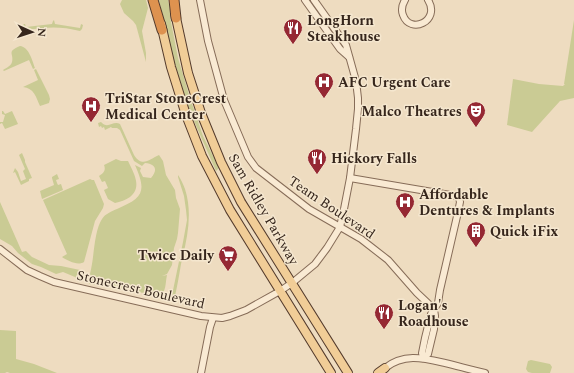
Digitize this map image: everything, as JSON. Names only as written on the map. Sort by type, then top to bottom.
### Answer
[{"type":"highway","points":[[154,0],[162,30]]},
{"type":"highway","points":[[173,0],[176,18]]},
{"type":"main road","name":"Sam Ridley Parkway","points":[[176,18],[188,73],[201,113],[221,162],[241,202],[348,373]]},
{"type":"main road","name":"Sam Ridley Parkway","points":[[162,30],[171,68],[186,116],[202,156],[230,210],[331,373]]},
{"type":"main road","points":[[378,373],[385,368]]},
{"type":"street","name":"Team Boulevard","points":[[200,0],[208,41],[224,100],[248,157],[256,168],[309,209],[361,239],[388,260],[417,293],[434,309]]},
{"type":"street","points":[[305,0],[340,49],[349,57]]},
{"type":"street","name":"Stonecrest Boulevard","points":[[0,250],[27,270],[54,282],[213,318],[222,318],[246,310],[292,283],[315,264],[340,226],[350,178],[358,109],[356,81],[346,45],[314,0]]},
{"type":"street","points":[[405,0],[402,6],[402,14],[407,21],[415,24],[423,24],[429,19],[432,8],[428,0]]},
{"type":"street","points":[[350,178],[456,196],[459,198],[460,202],[458,212],[440,290],[437,316],[434,329],[422,352],[423,358]]},
{"type":"street","points":[[428,339],[431,314],[438,303]]},
{"type":"street","points":[[434,309],[434,329]]},
{"type":"street","points":[[201,373],[213,318]]},
{"type":"street","points":[[385,368],[391,363],[407,358],[423,358],[482,373]]},
{"type":"green space","points":[[122,0],[146,0],[148,8],[142,31],[146,62],[136,25],[124,13],[120,4]]},
{"type":"green space","points":[[159,0],[168,0],[178,58],[203,136],[219,168],[216,171],[190,112],[171,52]]},
{"type":"green space","points":[[54,20],[55,24],[80,28],[81,24],[83,25],[80,31],[66,28],[41,28],[27,30],[23,25],[25,24],[26,27],[52,24]]},
{"type":"green space","points":[[574,20],[574,98],[560,101],[532,132],[507,125],[513,79],[539,84],[563,86],[565,84]]},
{"type":"green space","points":[[20,46],[28,51],[35,68],[33,69],[29,60],[4,71],[3,70],[11,63],[12,51]]},
{"type":"green space","points":[[36,69],[50,99],[49,103],[40,106],[32,91],[23,87],[38,80],[34,70]]},
{"type":"green space","points":[[2,111],[5,114],[12,111],[18,124],[5,129],[2,123],[0,124],[0,122],[3,122],[5,115],[2,114]]},
{"type":"green space","points":[[101,122],[106,125],[115,123],[120,124],[134,155],[140,161],[143,162],[159,155],[163,161],[166,175],[175,190],[180,209],[178,233],[172,265],[167,274],[162,276],[167,275],[165,288],[163,293],[158,297],[147,293],[132,292],[104,285],[89,284],[96,235],[102,219],[109,213],[132,201],[140,193],[141,182],[135,165],[141,168],[140,171],[143,177],[151,178],[155,172],[154,166],[145,163],[142,166],[134,161],[120,130],[111,127],[105,130],[104,127],[99,127],[98,123]]},
{"type":"green space","points":[[22,153],[32,178],[21,185],[15,172],[13,173],[15,168],[21,181],[26,179],[23,171],[25,169],[19,155]]},
{"type":"green space","points":[[116,159],[128,161],[136,179],[136,189],[130,197],[115,203],[108,199],[104,190],[108,188],[105,181],[102,182],[99,176],[104,171],[104,165]]},
{"type":"green space","points":[[57,174],[59,179],[56,180],[57,183],[58,185],[61,184],[63,190],[42,199],[40,191],[54,185],[52,177]]},
{"type":"green space","points":[[178,175],[185,189],[189,208],[189,217],[187,236],[176,291],[174,300],[171,300],[187,220],[184,196]]},
{"type":"green space","points":[[90,179],[94,180],[104,204],[95,221],[84,262],[76,263],[62,257],[67,254],[43,200]]},
{"type":"green space","points":[[0,202],[22,252],[26,251],[32,257],[49,265],[80,270],[82,274],[80,281],[63,272],[56,274],[32,264],[12,246],[0,239]]},
{"type":"green space","points":[[0,330],[16,331],[16,359],[57,373],[0,373]]},
{"type":"green space","points":[[531,360],[550,364],[552,367],[550,373],[528,372],[526,369],[528,361]]},
{"type":"place","name":"LongHorn Steakhouse","points":[[293,45]]},
{"type":"place","name":"AFC Urgent Care","points":[[324,99]]},
{"type":"place","name":"TriStar StoneCrest Medical Center","points":[[91,123]]},
{"type":"place","name":"Malco Theatres","points":[[476,128]]},
{"type":"place","name":"Hickory Falls","points":[[317,175]]},
{"type":"place","name":"Affordable Dentures & Implants","points":[[405,219]]},
{"type":"place","name":"Quick iFix","points":[[476,248]]},
{"type":"place","name":"Twice Daily","points":[[228,272]]},
{"type":"place","name":"Logan's Roadhouse","points":[[384,330]]}]
